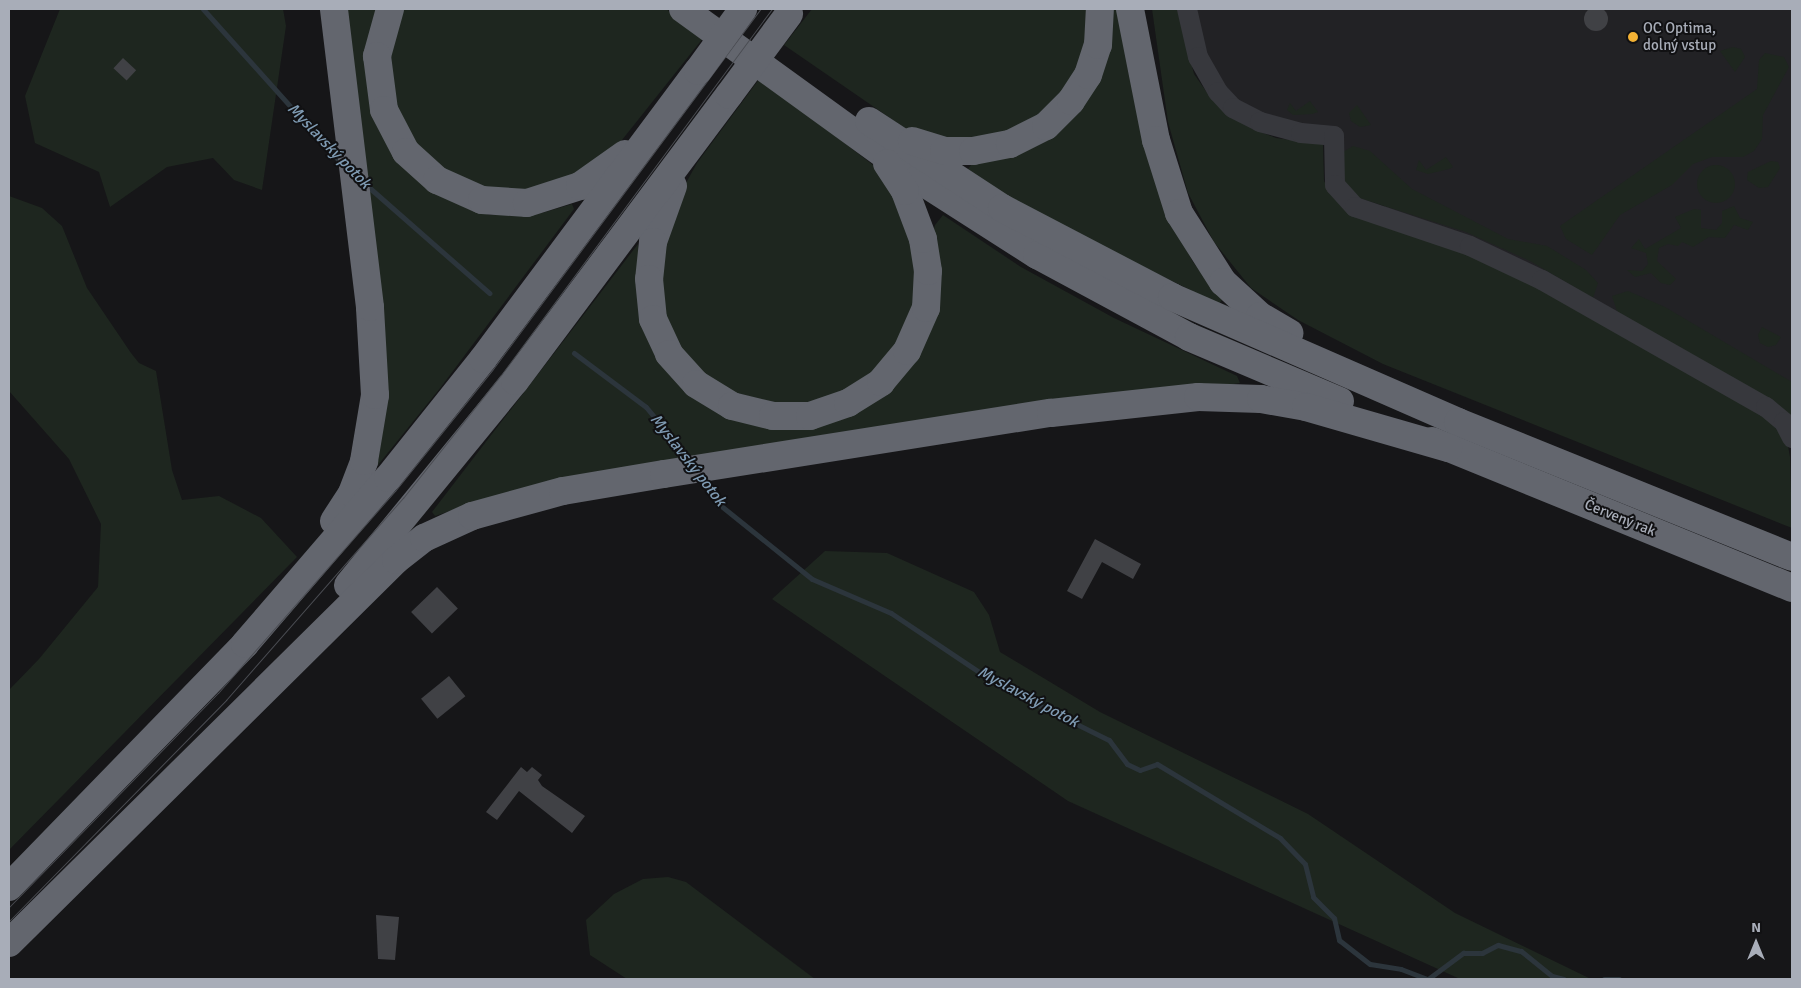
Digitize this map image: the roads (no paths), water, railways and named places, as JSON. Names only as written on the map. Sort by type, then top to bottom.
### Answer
[{"type":"highway","points":[[174,720],[312,551],[344,506],[358,479],[373,416],[375,368],[334,9]]},
{"type":"highway","points":[[390,9],[377,56],[380,97],[389,126],[424,170],[464,194],[509,204],[558,196],[602,173],[657,128]]},
{"type":"highway","points":[[683,9],[860,126],[1090,257],[1172,298],[1458,422]]},
{"type":"highway","points":[[714,9],[976,218],[1097,290],[1197,340],[1448,448]]},
{"type":"highway","points":[[9,887],[174,720],[388,478],[657,128],[743,9]]},
{"type":"highway","points":[[860,126],[944,151],[992,149],[1029,136],[1060,113],[1088,75],[1098,45],[1100,9]]},
{"type":"highway","points":[[1130,9],[1156,140],[1171,195],[1198,248],[1223,282],[1278,327],[1376,374],[1458,422]]},
{"type":"highway","points":[[209,741],[423,496],[730,95],[791,10]]},
{"type":"highway","points":[[688,150],[653,242],[650,296],[659,337],[681,370],[713,396],[753,414],[810,416],[848,403],[881,382],[907,351],[926,308],[926,254],[912,210],[892,168],[860,126]]},
{"type":"highway","points":[[9,943],[209,741],[304,655],[396,560],[424,538],[511,503],[664,474],[1114,404],[1211,396],[1306,407],[1448,448]]},
{"type":"highway","name":"Červený rak","points":[[1458,422],[1792,557]]},
{"type":"highway","name":"Červený rak","points":[[1448,448],[1792,588]]},
{"type":"street","points":[[1187,9],[1205,72],[1233,108],[1273,126],[1334,136],[1335,185],[1355,207],[1470,246],[1542,280],[1766,407],[1784,422],[1792,438]]},
{"type":"waterway","name":"Myslavský potok","points":[[203,9],[343,165]]},
{"type":"waterway","name":"Myslavský potok","points":[[364,183],[489,293]]},
{"type":"waterway","name":"Myslavský potok","points":[[574,353],[646,407],[691,461]]},
{"type":"waterway","name":"Myslavský potok","points":[[701,476],[720,505],[812,579],[891,613],[1000,686],[1109,740],[1127,764],[1140,770],[1157,764],[1280,838],[1305,864],[1313,897],[1334,918],[1339,940],[1370,964],[1401,969],[1427,979]]},
{"type":"waterway","name":"Myslavský potok","points":[[1428,979],[1463,953],[1482,953],[1498,945],[1521,951],[1552,976],[1564,979]]},
{"type":"waterway","name":"Myslavský potok","points":[[1604,979],[1619,979]]},
{"type":"tram line","points":[[9,907],[218,693],[395,491],[493,369],[760,9]]},
{"type":"tram line","points":[[9,921],[226,700],[403,498],[501,375],[772,9]]},
{"type":"place","name":"OC Optima, dolný vstup","points":[[1633,37]]}]
